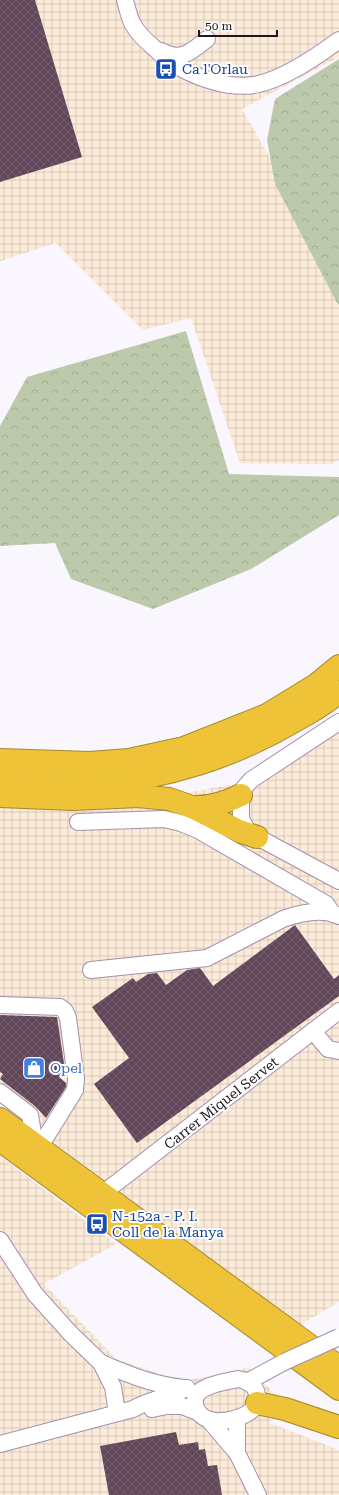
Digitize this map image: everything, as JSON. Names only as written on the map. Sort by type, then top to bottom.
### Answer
[{"type":"highway","points":[[0,760],[90,763],[129,760],[184,748],[267,715],[316,685],[339,666]]},
{"type":"highway","points":[[0,780],[91,784],[120,781],[169,772],[218,758],[273,734],[328,702],[339,692]]},
{"type":"highway","points":[[192,807],[203,808],[220,804],[241,794]]},
{"type":"highway","points":[[0,796],[73,799],[138,796],[168,799],[192,807],[239,831],[257,838]]},
{"type":"highway","points":[[0,1119],[339,1367]]},
{"type":"highway","points":[[0,1140],[339,1389]]},
{"type":"highway","points":[[257,1403],[285,1409],[339,1427]]},
{"type":"street","points":[[125,0],[132,23],[145,44],[183,69],[216,82],[234,85],[254,85],[273,79],[320,54],[339,40]]},
{"type":"street","points":[[145,44],[169,56],[187,54],[202,43],[192,58],[195,67],[216,82]]},
{"type":"street","points":[[339,722],[251,780],[241,794],[240,802],[242,819],[248,832],[339,882]]},
{"type":"street","points":[[78,822],[164,819],[181,823],[198,830],[326,904],[336,915]]},
{"type":"street","points":[[91,970],[207,958],[295,914],[319,912],[336,915]]},
{"type":"street","points":[[0,1006],[60,1007],[65,1011],[68,1018],[76,1079],[75,1090],[37,1146]]},
{"type":"street","name":"Carrer Miquel Servet","points":[[102,1194],[339,1011]]},
{"type":"street","points":[[313,1031],[328,1049],[339,1051]]},
{"type":"street","points":[[0,1092],[30,1115],[37,1146]]},
{"type":"street","points":[[0,1240],[35,1294],[70,1333],[101,1362],[144,1381],[172,1387],[194,1389]]},
{"type":"street","points":[[247,1382],[284,1362],[339,1337]]},
{"type":"street","points":[[101,1362],[113,1387],[117,1413]]},
{"type":"street","points":[[0,1444],[133,1409],[144,1402],[238,1379],[253,1386],[256,1392],[257,1403],[253,1409],[237,1418],[225,1420],[203,1416],[182,1406],[167,1406],[146,1410],[133,1409]]},
{"type":"street","points":[[194,1389],[196,1397],[195,1404],[203,1416],[237,1453],[258,1495]]},
{"type":"street","points":[[237,1418],[237,1453]]},
{"type":"shaded area","points":[[0,0],[339,0],[339,57],[242,109],[339,279],[339,460],[331,464],[240,463],[191,318],[143,330],[56,243],[0,261]]},
{"type":"shaded area","points":[[339,730],[339,1302],[300,1325],[0,1103],[0,802],[148,800],[272,777]]},
{"type":"shaded area","points":[[0,1156],[116,1244],[44,1284],[116,1359],[181,1381],[218,1375],[249,1367],[276,1396],[270,1423],[339,1450],[339,1495],[0,1495]]},
{"type":"green space","points":[[339,59],[339,305],[275,184],[267,140],[275,99]]},
{"type":"green space","points":[[186,331],[229,474],[339,477],[339,515],[251,569],[153,609],[71,579],[55,543],[0,546],[0,426],[27,377]]},
{"type":"building","points":[[0,0],[35,0],[82,157],[0,182]]},
{"type":"building","points":[[295,925],[334,979],[339,975],[339,996],[137,1143],[94,1084],[129,1058],[92,1007],[133,978],[136,982],[148,974],[157,973],[166,985],[187,970],[200,968],[213,986]]},
{"type":"building","name":"Opel","points":[[0,1015],[57,1017],[65,1070],[59,1077],[66,1083],[66,1087],[46,1118],[36,1107],[0,1079],[3,1074],[0,1072]]},
{"type":"building","points":[[176,1432],[179,1445],[198,1442],[199,1450],[205,1449],[208,1466],[217,1465],[222,1495],[109,1495],[100,1446]]},
{"type":"place","name":"Ca l'Orlau","points":[[166,69]]},
{"type":"place","name":"Opel","points":[[34,1068]]},
{"type":"place","name":"N-152a - P. I. Coll de la Manya","points":[[97,1224]]}]
